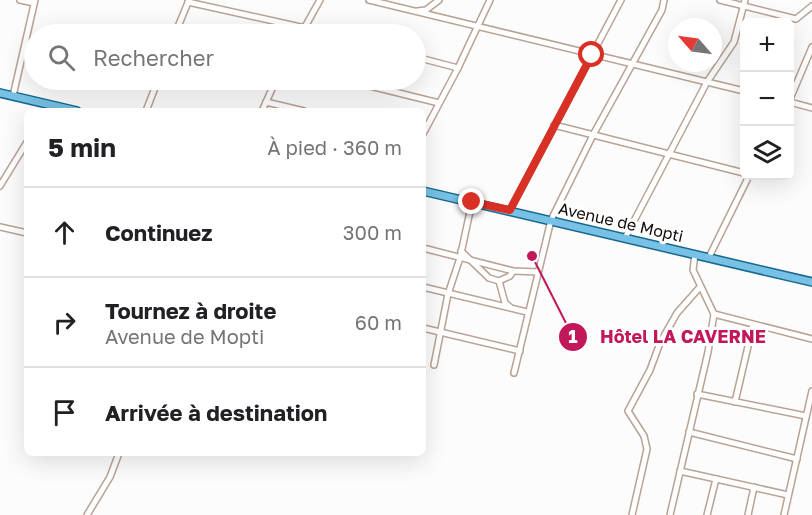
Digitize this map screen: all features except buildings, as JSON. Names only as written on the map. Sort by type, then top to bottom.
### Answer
[{"type":"main road","points":[[1,95],[13,96],[50,108]]},
{"type":"main road","name":"Avenue de Mopti","points":[[426,192],[812,282]]},
{"type":"street","points":[[20,0],[34,2],[29,24]]},
{"type":"street","points":[[307,24],[320,0]]},
{"type":"street","points":[[369,0],[740,90]]},
{"type":"street","points":[[392,6],[399,0]]},
{"type":"street","points":[[403,8],[406,0]]},
{"type":"street","points":[[414,12],[426,9],[439,0]]},
{"type":"street","points":[[426,128],[490,0]]},
{"type":"street","points":[[510,210],[621,0]]},
{"type":"street","points":[[514,373],[551,220],[593,135],[662,10],[664,0]]},
{"type":"street","points":[[720,0],[744,3],[796,20],[812,6]]},
{"type":"street","points":[[179,24],[188,1],[292,24]]},
{"type":"street","points":[[625,238],[707,82],[734,42],[744,3]]},
{"type":"street","points":[[13,96],[24,47]]},
{"type":"street","points":[[794,88],[812,47]]},
{"type":"street","points":[[426,60],[458,68]]},
{"type":"street","points":[[147,108],[154,90]]},
{"type":"street","points":[[263,108],[271,90]]},
{"type":"street","points":[[386,90],[439,103]]},
{"type":"street","points":[[266,102],[291,108]]},
{"type":"street","points":[[794,102],[812,108]]},
{"type":"street","points":[[554,125],[740,172]]},
{"type":"street","points":[[0,186],[24,147]]},
{"type":"street","points":[[709,257],[747,180]]},
{"type":"street","points":[[434,365],[448,294],[472,202]]},
{"type":"street","points":[[0,227],[24,232]]},
{"type":"street","points":[[426,249],[513,271],[538,272]]},
{"type":"street","points":[[461,250],[484,270],[489,278],[499,281],[510,276],[513,271]]},
{"type":"street","points":[[670,515],[708,352],[714,314],[693,270],[695,254]]},
{"type":"street","points":[[499,281],[505,303],[513,309]]},
{"type":"street","points":[[632,515],[647,449],[644,436],[628,411],[677,313],[700,287]]},
{"type":"street","points":[[426,288],[527,312]]},
{"type":"street","points":[[714,314],[812,339]]},
{"type":"street","points":[[735,402],[753,325]]},
{"type":"street","points":[[426,329],[520,351]]},
{"type":"street","points":[[784,515],[812,391]]},
{"type":"street","points":[[697,394],[806,416]]},
{"type":"street","points":[[689,432],[797,459]]},
{"type":"street","points":[[87,515],[110,477],[118,456]]},
{"type":"street","points":[[680,471],[789,495]]},
{"type":"street","points":[[707,515],[716,479]]},
{"type":"street","points":[[748,515],[754,487]]},
{"type":"place","name":"Hôtel LA CAVERNE","points":[[532,256]]},
{"type":"route","points":[[472,202],[510,210],[592,55]]}]
